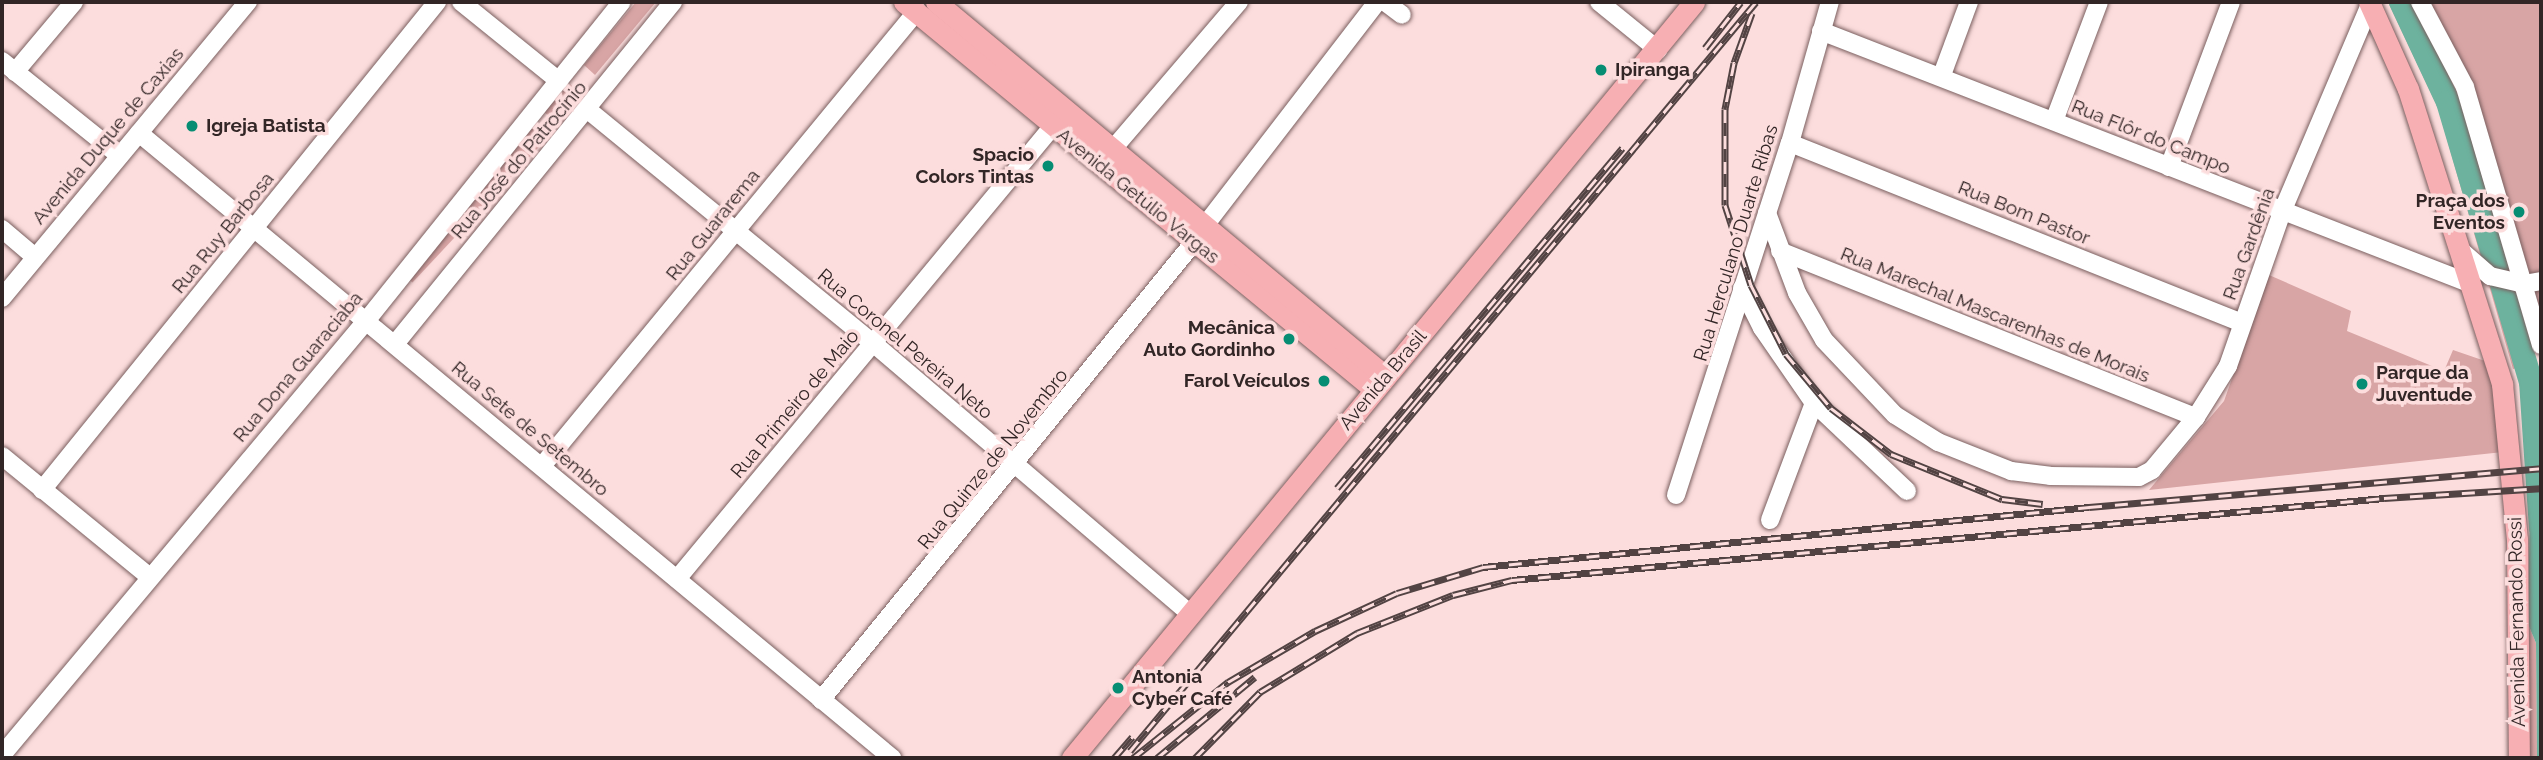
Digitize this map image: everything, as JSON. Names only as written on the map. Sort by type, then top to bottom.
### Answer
[{"type":"main road","name":"Avenida Brasil","points":[[1072,758],[1192,615],[1379,383],[1658,50],[1694,2]]},
{"type":"main road","name":"Avenida Fernando Rossi","points":[[2369,3],[2408,89],[2466,282],[2502,384],[2514,486],[2519,758]]},
{"type":"main road","name":"Avenida Getúlio Vargas","points":[[919,5],[1112,150],[1198,235]]},
{"type":"main road","name":"Avenida Getúlio Vargas","points":[[919,5],[1053,126],[1198,235],[1379,383]]},
{"type":"main road","points":[[1053,126],[1096,153],[1112,150]]},
{"type":"street","points":[[75,2],[8,66],[120,156]]},
{"type":"street","name":"Avenida Duque de Caxias","points":[[2,298],[248,2]]},
{"type":"street","name":"Rua Ruy Barbosa","points":[[42,490],[436,2]]},
{"type":"street","points":[[460,2],[559,81]]},
{"type":"street","name":"Rua Dona Guaraciaba","points":[[2,755],[366,321],[622,2]]},
{"type":"street","name":"Rua José do Patrocínio","points":[[395,344],[588,110],[673,2]]},
{"type":"street","points":[[1112,150],[1239,2]]},
{"type":"street","name":"Rua Quinze de Novembro","points":[[821,700],[1018,464],[1377,2]]},
{"type":"street","points":[[1385,2],[1402,15]]},
{"type":"street","points":[[1599,2],[1658,50]]},
{"type":"street","name":"Rua Herculano Duarte Ribas","points":[[1676,495],[1790,143],[1830,2]]},
{"type":"street","points":[[1942,75],[1969,2]]},
{"type":"street","points":[[2054,121],[2099,2]]},
{"type":"street","points":[[2169,167],[2231,2]]},
{"type":"street","points":[[2420,2],[2465,87],[2525,282],[2541,345]]},
{"type":"street","name":"Rua Gardênia","points":[[1780,251],[1824,340],[1857,379],[1895,415],[1938,442],[2011,471],[2050,477],[2139,477],[2152,470],[2196,417],[2228,366],[2282,212],[2369,3]]},
{"type":"street","name":"Rua Guararema","points":[[542,466],[919,5]]},
{"type":"street","name":"Rua Flôr do Campo","points":[[1821,31],[1942,75],[2282,212],[2466,282]]},
{"type":"street","name":"Rua Coronel Pereira Neto","points":[[588,110],[1018,464],[1192,615]]},
{"type":"street","name":"Rua Primeiro de Maio","points":[[677,579],[1053,126]]},
{"type":"street","name":"Rua Sete de Setembro","points":[[139,133],[252,231],[395,344],[892,758]]},
{"type":"street","name":"Rua Bom Pastor","points":[[1790,143],[2243,323]]},
{"type":"street","points":[[1767,214],[1780,251]]},
{"type":"street","points":[[2,229],[35,257]]},
{"type":"street","points":[[2455,246],[2490,276],[2525,282]]},
{"type":"street","name":"Rua Marechal Mascarenhas de Morais","points":[[1780,251],[2196,417]]},
{"type":"street","points":[[1741,288],[1762,328],[1814,403],[1907,491]]},
{"type":"street","points":[[1770,520],[1814,403]]},
{"type":"street","points":[[2,456],[150,577]]},
{"type":"shaded area","points":[[636,2],[656,2],[595,75],[584,65]]},
{"type":"shaded area","points":[[2388,2],[2395,2],[2441,98],[2518,368],[2513,369],[2438,108]]},
{"type":"shaded area","name":"Praça dos Eventos","points":[[2416,2],[2541,2],[2541,329],[2464,95]]},
{"type":"shaded area","points":[[570,84],[584,97],[558,125],[544,112]]},
{"type":"shaded area","points":[[533,127],[546,139],[412,283],[399,270]]},
{"type":"shaded area","name":"Parque da Juventude","points":[[2269,275],[2351,311],[2347,331],[2444,371],[2453,350],[2488,362],[2503,452],[2149,490],[2224,401]]},
{"type":"shaded area","points":[[2530,497],[2541,497],[2541,758],[2537,758],[2536,643],[2528,624]]},
{"type":"shaded area","points":[[2528,624],[2536,643],[2537,758],[2529,758]]},
{"type":"waterway","points":[[2401,2],[2448,102],[2531,382],[2541,528]]},
{"type":"railway","points":[[1705,48],[1741,2]]},
{"type":"railway","points":[[1130,751],[1756,2]]},
{"type":"railway","points":[[1752,13],[1734,63],[1725,109],[1725,205],[1751,285],[1786,354],[1831,408],[1891,454],[2002,499],[2043,504]]},
{"type":"railway","points":[[1337,488],[1622,148]]},
{"type":"railway","points":[[1133,758],[1228,682],[1315,631],[1397,593],[1483,567],[2089,507],[2541,468]]},
{"type":"railway","points":[[1195,758],[1260,692],[1357,633],[1453,595],[1512,580],[2384,498],[2541,488]]},
{"type":"railway","points":[[1157,758],[1255,677]]},
{"type":"railway","points":[[1114,758],[1132,737]]},
{"type":"place","name":"Ipiranga","points":[[1601,70]]},
{"type":"place","name":"Igreja Batista","points":[[192,126]]},
{"type":"place","name":"Spacio Colors Tintas","points":[[1048,166]]},
{"type":"place","name":"Praça dos Eventos","points":[[2519,212]]},
{"type":"place","name":"Mecânica Auto Gordinho","points":[[1289,339]]},
{"type":"place","name":"Farol Veículos","points":[[1324,381]]},
{"type":"place","name":"Parque da Juventude","points":[[2362,384]]},
{"type":"place","name":"Antonia Cyber Café","points":[[1118,688]]}]
